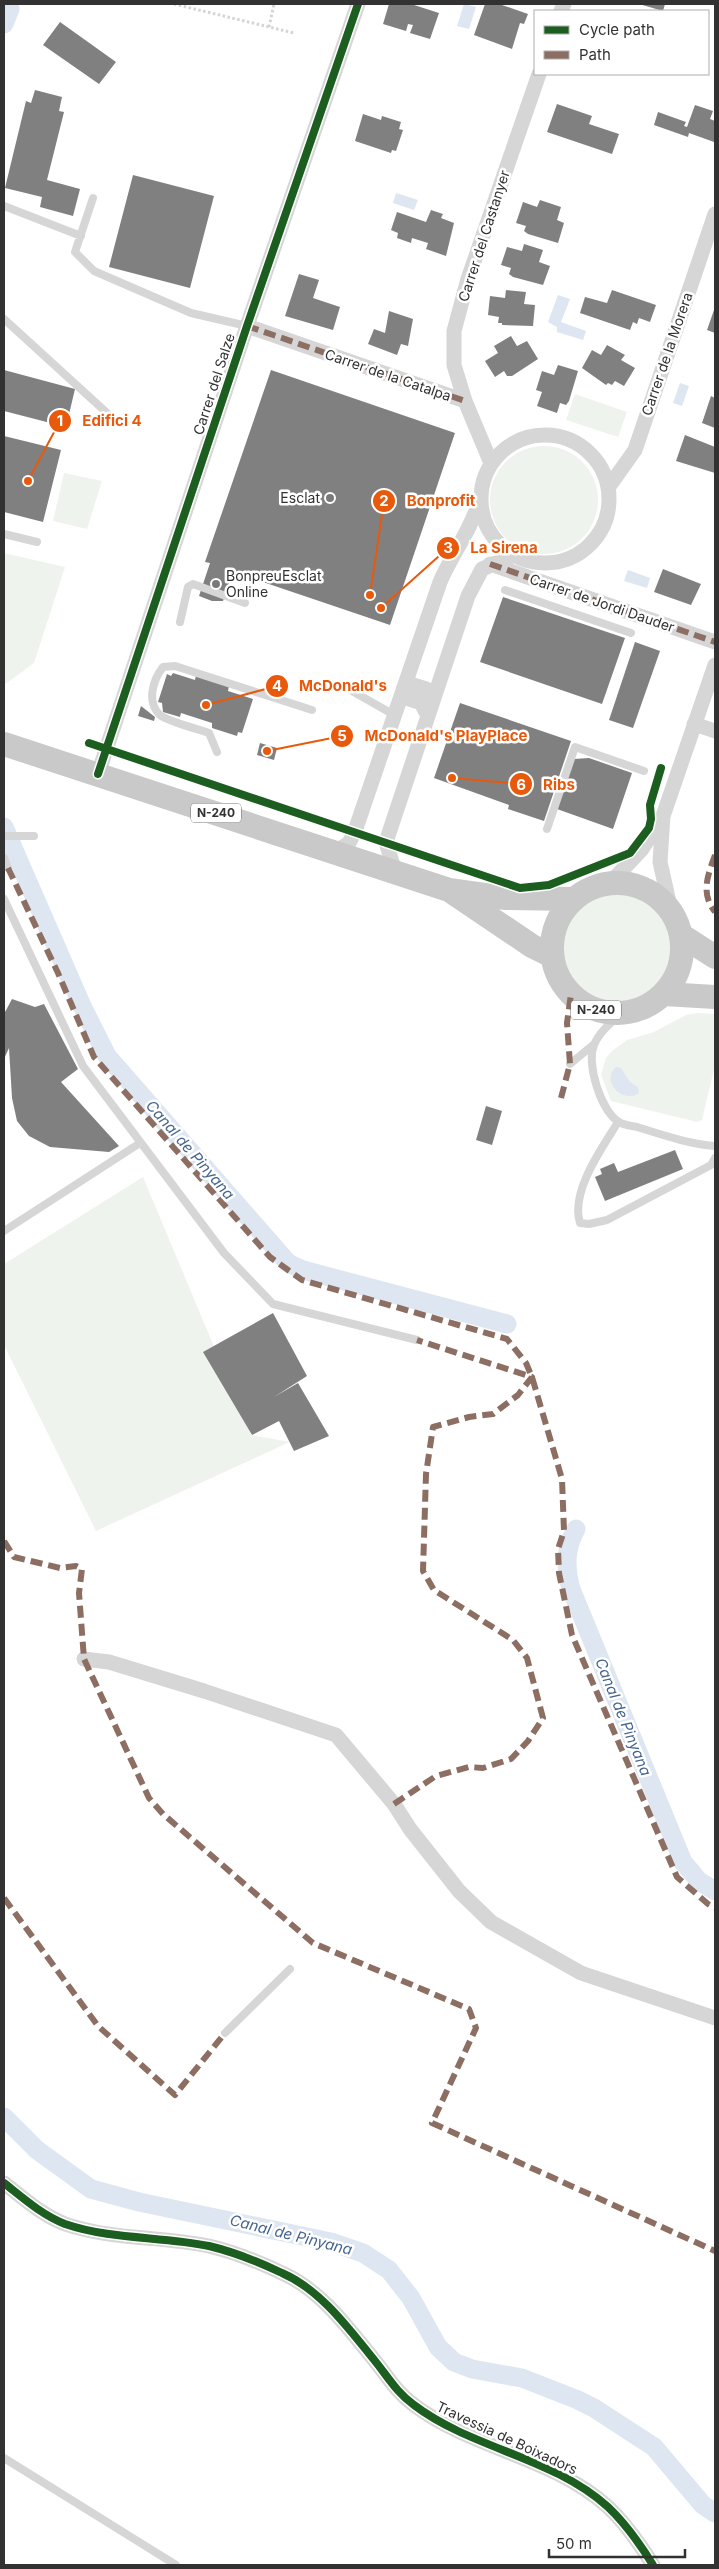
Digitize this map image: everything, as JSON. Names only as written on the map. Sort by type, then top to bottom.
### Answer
[{"type":"main road","name":"N-240","points":[[4,744],[449,890],[506,898],[573,900]]},
{"type":"main road","name":"N-240","points":[[610,883],[630,884],[649,891],[671,911],[681,935],[680,967],[664,994],[640,1009],[621,1013],[599,1011],[579,1002],[558,977],[552,956],[556,926],[573,900],[590,888],[610,883]]},
{"type":"main road","name":"N-240","points":[[449,890],[525,941],[552,956]]},
{"type":"main road","points":[[681,935],[715,957]]},
{"type":"main road","points":[[664,994],[715,997]]},
{"type":"street","name":"Carrer del Salze","points":[[98,774],[247,326],[358,4]]},
{"type":"street","name":"Carrer del Castanyer","points":[[465,401],[454,366],[454,331],[468,279],[539,75]]},
{"type":"street","name":"Carrer de la Morera","points":[[608,488],[635,450],[715,214]]},
{"type":"street","name":"Carrer de la Catalpa","points":[[247,326],[465,401],[491,463]]},
{"type":"street","points":[[335,852],[349,844],[355,832],[447,566],[474,520],[483,480],[491,463],[506,447],[526,437],[547,434],[569,439],[587,450],[601,467],[608,488],[609,508],[603,527],[585,548],[574,556],[555,562],[534,562],[515,555],[500,546],[489,532],[483,516],[480,498]]},
{"type":"street","points":[[395,872],[386,842],[468,596],[482,569],[515,555]]},
{"type":"street","name":"Carrer de Jordi Dauder","points":[[490,564],[715,642]]},
{"type":"street","points":[[610,883],[642,849],[663,816],[715,664]]},
{"type":"street","points":[[405,690],[426,689],[434,695]]},
{"type":"street","points":[[405,690],[422,703],[428,716]]},
{"type":"street","points":[[694,724],[715,731]]},
{"type":"street","points":[[663,816],[660,862],[671,911]]},
{"type":"street","points":[[84,1659],[109,1662],[242,1702],[336,1735],[394,1804],[410,1829],[459,1891],[491,1922],[580,1973],[715,2018]]},
{"type":"street","name":"Travessia de Boixadors","points":[[4,2182],[35,2207],[64,2223],[105,2234],[208,2246],[258,2262],[295,2279],[328,2305],[376,2362],[395,2389],[415,2406],[477,2440],[573,2483],[607,2506],[634,2535],[653,2565]]},
{"type":"lane","points":[[92,198],[75,252],[94,271],[191,313],[247,326]]},
{"type":"lane","points":[[4,206],[81,236]]},
{"type":"lane","points":[[4,319],[118,423]]},
{"type":"lane","points":[[4,534],[37,542]]},
{"type":"lane","points":[[180,622],[188,587],[193,584],[245,603]]},
{"type":"lane","points":[[505,590],[631,633]]},
{"type":"lane","points":[[217,752],[209,733],[161,716],[154,706],[152,696],[154,683],[163,668],[175,666],[312,710]]},
{"type":"lane","points":[[345,687],[396,716]]},
{"type":"lane","points":[[547,829],[575,747],[644,771]]},
{"type":"lane","points":[[4,836],[34,836]]},
{"type":"lane","points":[[4,858],[8,868]]},
{"type":"lane","points":[[4,899],[83,1066],[224,1252],[273,1304],[417,1340]]},
{"type":"lane","points":[[621,1013],[602,1031],[594,1045],[591,1060],[595,1081],[604,1103],[618,1122],[700,1144],[715,1146]]},
{"type":"lane","points":[[570,1064],[594,1045]]},
{"type":"lane","points":[[618,1122],[588,1172],[578,1206],[580,1223],[589,1224],[607,1220],[711,1165],[715,1158]]},
{"type":"lane","points":[[4,1232],[140,1143]]},
{"type":"lane","points":[[225,2033],[290,1969]]},
{"type":"lane","points":[[4,2458],[176,2565]]},
{"type":"path","points":[[174,4],[294,33]]},
{"type":"path","points":[[269,27],[274,4]]},
{"type":"shaded area","points":[[464,4],[476,7],[469,29],[457,26]]},
{"type":"shaded area","points":[[396,193],[418,200],[414,210],[393,203]]},
{"type":"shaded area","points":[[558,295],[570,299],[561,322],[586,331],[583,340],[557,332],[557,327],[548,322]]},
{"type":"shaded area","points":[[680,383],[689,386],[682,406],[673,403]]},
{"type":"shaded area","points":[[575,394],[627,412],[618,437],[566,420]]},
{"type":"shaded area","points":[[544,446],[565,450],[582,462],[594,479],[598,500],[594,521],[582,538],[565,550],[544,554],[523,550],[506,538],[494,521],[490,500],[494,479],[506,462],[523,450]]},
{"type":"shaded area","points":[[64,473],[102,481],[87,529],[53,521]]},
{"type":"shaded area","points":[[4,553],[65,567],[34,663],[4,685]]},
{"type":"shaded area","points":[[628,570],[650,578],[647,588],[624,581]]},
{"type":"shaded area","points":[[617,892],[638,896],[656,908],[668,926],[672,947],[668,968],[656,986],[638,998],[617,1002],[596,998],[578,986],[566,968],[562,947],[566,926],[578,908],[596,896]]},
{"type":"shaded area","points":[[698,1013],[715,1014],[715,1065],[702,1120],[697,1122],[611,1101],[601,1075],[606,1058],[612,1051],[627,1040],[654,1032],[686,1015]]},
{"type":"shaded area","points":[[616,1067],[621,1068],[630,1082],[638,1087],[639,1093],[633,1096],[626,1096],[616,1089],[612,1084],[611,1078],[612,1072]]},
{"type":"shaded area","points":[[143,1177],[251,1435],[290,1442],[96,1531],[4,1345],[4,1264]]},
{"type":"building","points":[[389,4],[411,4],[439,13],[430,39],[410,33],[413,25],[408,24],[406,31],[383,24]]},
{"type":"building","points":[[485,4],[499,4],[528,14],[524,24],[520,23],[512,49],[474,35]]},
{"type":"building","points":[[639,4],[665,4],[663,10]]},
{"type":"building","points":[[60,22],[116,62],[99,84],[43,45]]},
{"type":"building","points":[[35,90],[62,97],[59,111],[64,112],[47,180],[80,189],[73,216],[40,207],[42,197],[5,188],[26,101],[31,103]]},
{"type":"building","points":[[557,104],[592,116],[589,124],[619,134],[612,154],[547,132]]},
{"type":"building","points":[[695,105],[713,111],[710,119],[715,121],[714,142],[689,133],[688,137],[654,125],[658,112],[686,122],[684,126],[687,127]]},
{"type":"building","points":[[363,114],[381,120],[382,116],[401,122],[399,129],[403,130],[396,151],[392,150],[391,153],[355,141]]},
{"type":"building","points":[[133,175],[214,196],[190,288],[109,267]]},
{"type":"building","points":[[540,200],[561,207],[557,220],[564,223],[558,243],[528,234],[524,231],[526,226],[516,223],[523,202],[537,207]]},
{"type":"building","points":[[431,210],[443,214],[441,218],[454,223],[446,256],[426,249],[428,243],[412,238],[411,243],[397,238],[398,233],[391,230],[397,212],[426,222]]},
{"type":"building","points":[[524,244],[543,250],[539,262],[550,266],[543,285],[513,277],[509,274],[511,268],[501,265],[507,247],[522,251]]},
{"type":"building","points":[[299,274],[319,280],[313,298],[340,307],[333,330],[285,316]]},
{"type":"building","points":[[506,290],[526,292],[524,304],[535,305],[533,326],[502,325],[502,323],[498,323],[499,317],[488,315],[490,296],[505,298]]},
{"type":"building","points":[[612,290],[656,305],[650,322],[639,318],[637,324],[633,322],[630,330],[580,313],[585,297],[607,303]]},
{"type":"building","points":[[715,307],[715,333],[707,330]]},
{"type":"building","points":[[389,311],[413,319],[408,346],[401,344],[397,355],[368,344],[374,329],[385,333]]},
{"type":"building","points":[[511,336],[517,346],[527,341],[538,359],[512,376],[507,376],[504,371],[495,377],[485,361],[498,353],[494,346]]},
{"type":"building","points":[[607,345],[625,355],[621,360],[635,368],[624,386],[615,381],[612,385],[608,383],[606,385],[582,368],[592,350],[601,355]]},
{"type":"building","points":[[558,365],[578,371],[569,401],[566,405],[560,403],[557,413],[537,406],[542,392],[536,390],[542,371],[554,375]]},
{"type":"building","points":[[4,370],[75,389],[66,427],[4,411]]},
{"type":"building","name":"Esclat","points":[[271,370],[455,433],[390,625],[233,572],[223,601],[212,601],[199,596],[210,563],[205,562]]},
{"type":"building","points":[[711,396],[715,398],[715,428],[702,423]]},
{"type":"building","points":[[685,435],[715,447],[715,473],[676,461]]},
{"type":"building","points":[[4,436],[61,450],[43,522],[4,512]]},
{"type":"building","points":[[663,569],[701,584],[691,605],[654,592]]},
{"type":"building","points":[[503,597],[625,638],[602,704],[480,662]]},
{"type":"building","points":[[635,642],[660,651],[633,728],[609,720]]},
{"type":"building","points":[[173,673],[195,680],[196,675],[229,686],[228,691],[253,699],[242,733],[238,732],[237,736],[212,728],[212,723],[181,713],[180,717],[163,712],[162,703],[158,702],[167,674],[171,676]]},
{"type":"building","points":[[460,703],[571,741],[544,821],[508,809],[509,805],[434,778]]},
{"type":"building","points":[[141,706],[155,717],[154,721],[138,716]]},
{"type":"building","points":[[260,743],[277,748],[274,760],[257,755]]},
{"type":"building","points":[[589,758],[632,773],[613,829],[557,809],[574,759]]},
{"type":"building","points":[[12,999],[35,1007],[44,1004],[78,1069],[61,1082],[119,1146],[109,1152],[50,1147],[29,1136],[17,1121],[12,1098],[9,1048],[4,1059],[4,1014]]},
{"type":"building","points":[[486,1106],[502,1111],[492,1145],[476,1140]]},
{"type":"building","points":[[675,1150],[683,1169],[605,1201],[595,1177],[602,1174],[600,1169],[614,1163],[618,1172]]},
{"type":"building","points":[[273,1313],[307,1376],[274,1397],[298,1383],[329,1436],[294,1451],[279,1421],[252,1435],[203,1352]]},
{"type":"waterway","name":"Canal de Pinyana","points":[[4,24],[10,9]]},
{"type":"waterway","name":"Canal de Pinyana","points":[[4,827],[82,1006],[107,1056],[288,1263],[303,1270],[507,1324]]},
{"type":"waterway","name":"Canal de Pinyana","points":[[576,1529],[572,1536],[567,1558],[571,1589],[683,1862],[699,1881],[715,1891]]},
{"type":"waterway","name":"Canal de Pinyana","points":[[4,2117],[37,2150],[91,2189],[139,2202],[331,2242],[363,2253],[389,2270],[411,2298],[438,2347],[454,2362],[472,2369],[522,2378],[594,2408],[654,2447],[703,2505],[715,2513]]},
{"type":"marked path","points":[[247,326],[465,401]]},
{"type":"marked path","points":[[490,564],[715,642]]},
{"type":"marked path","points":[[715,855],[707,884],[708,898],[715,912]]},
{"type":"marked path","points":[[8,868],[58,973],[94,1057],[270,1257],[302,1280],[507,1339],[526,1363],[532,1377],[562,1479],[564,1531],[558,1549],[559,1573],[572,1635],[677,1877],[715,1908]]},
{"type":"marked path","points":[[561,1098],[570,1064],[567,1023],[571,994]]},
{"type":"marked path","points":[[394,1804],[436,1776],[469,1767],[483,1768],[511,1759],[528,1741],[543,1718],[527,1658],[513,1640],[434,1590],[423,1571],[426,1474],[433,1427],[469,1417],[493,1414],[518,1395],[532,1377],[417,1340]]},
{"type":"marked path","points":[[4,1541],[14,1557],[60,1568],[76,1566],[82,1569],[79,1593],[84,1659],[149,1798],[163,1814],[313,1943],[469,2009],[476,2028],[432,2123],[715,2251]]},
{"type":"marked path","points":[[4,1898],[98,2026],[175,2095],[225,2033]]},
{"type":"cycle path","points":[[98,774],[247,326],[358,4]]},
{"type":"cycle path","points":[[89,743],[520,888],[549,885],[630,853],[649,828],[651,819],[650,805],[661,768]]},
{"type":"cycle path","points":[[4,2183],[41,2211],[65,2224],[101,2233],[209,2246],[255,2261],[296,2280],[333,2311],[398,2390],[414,2405],[437,2420],[461,2432],[538,2464],[586,2490],[621,2520],[653,2565]]},
{"type":"place","name":"Edifici 4","points":[[28,481]]},
{"type":"place","name":"Esclat","points":[[330,498]]},
{"type":"place","name":"BonpreuEsclat Online","points":[[216,584]]},
{"type":"place","name":"Bonprofit","points":[[370,595]]},
{"type":"place","name":"La Sirena","points":[[381,608]]},
{"type":"place","name":"McDonald's","points":[[206,705]]},
{"type":"place","name":"McDonald's PlayPlace","points":[[267,751]]},
{"type":"place","name":"Ribs","points":[[452,778]]}]
